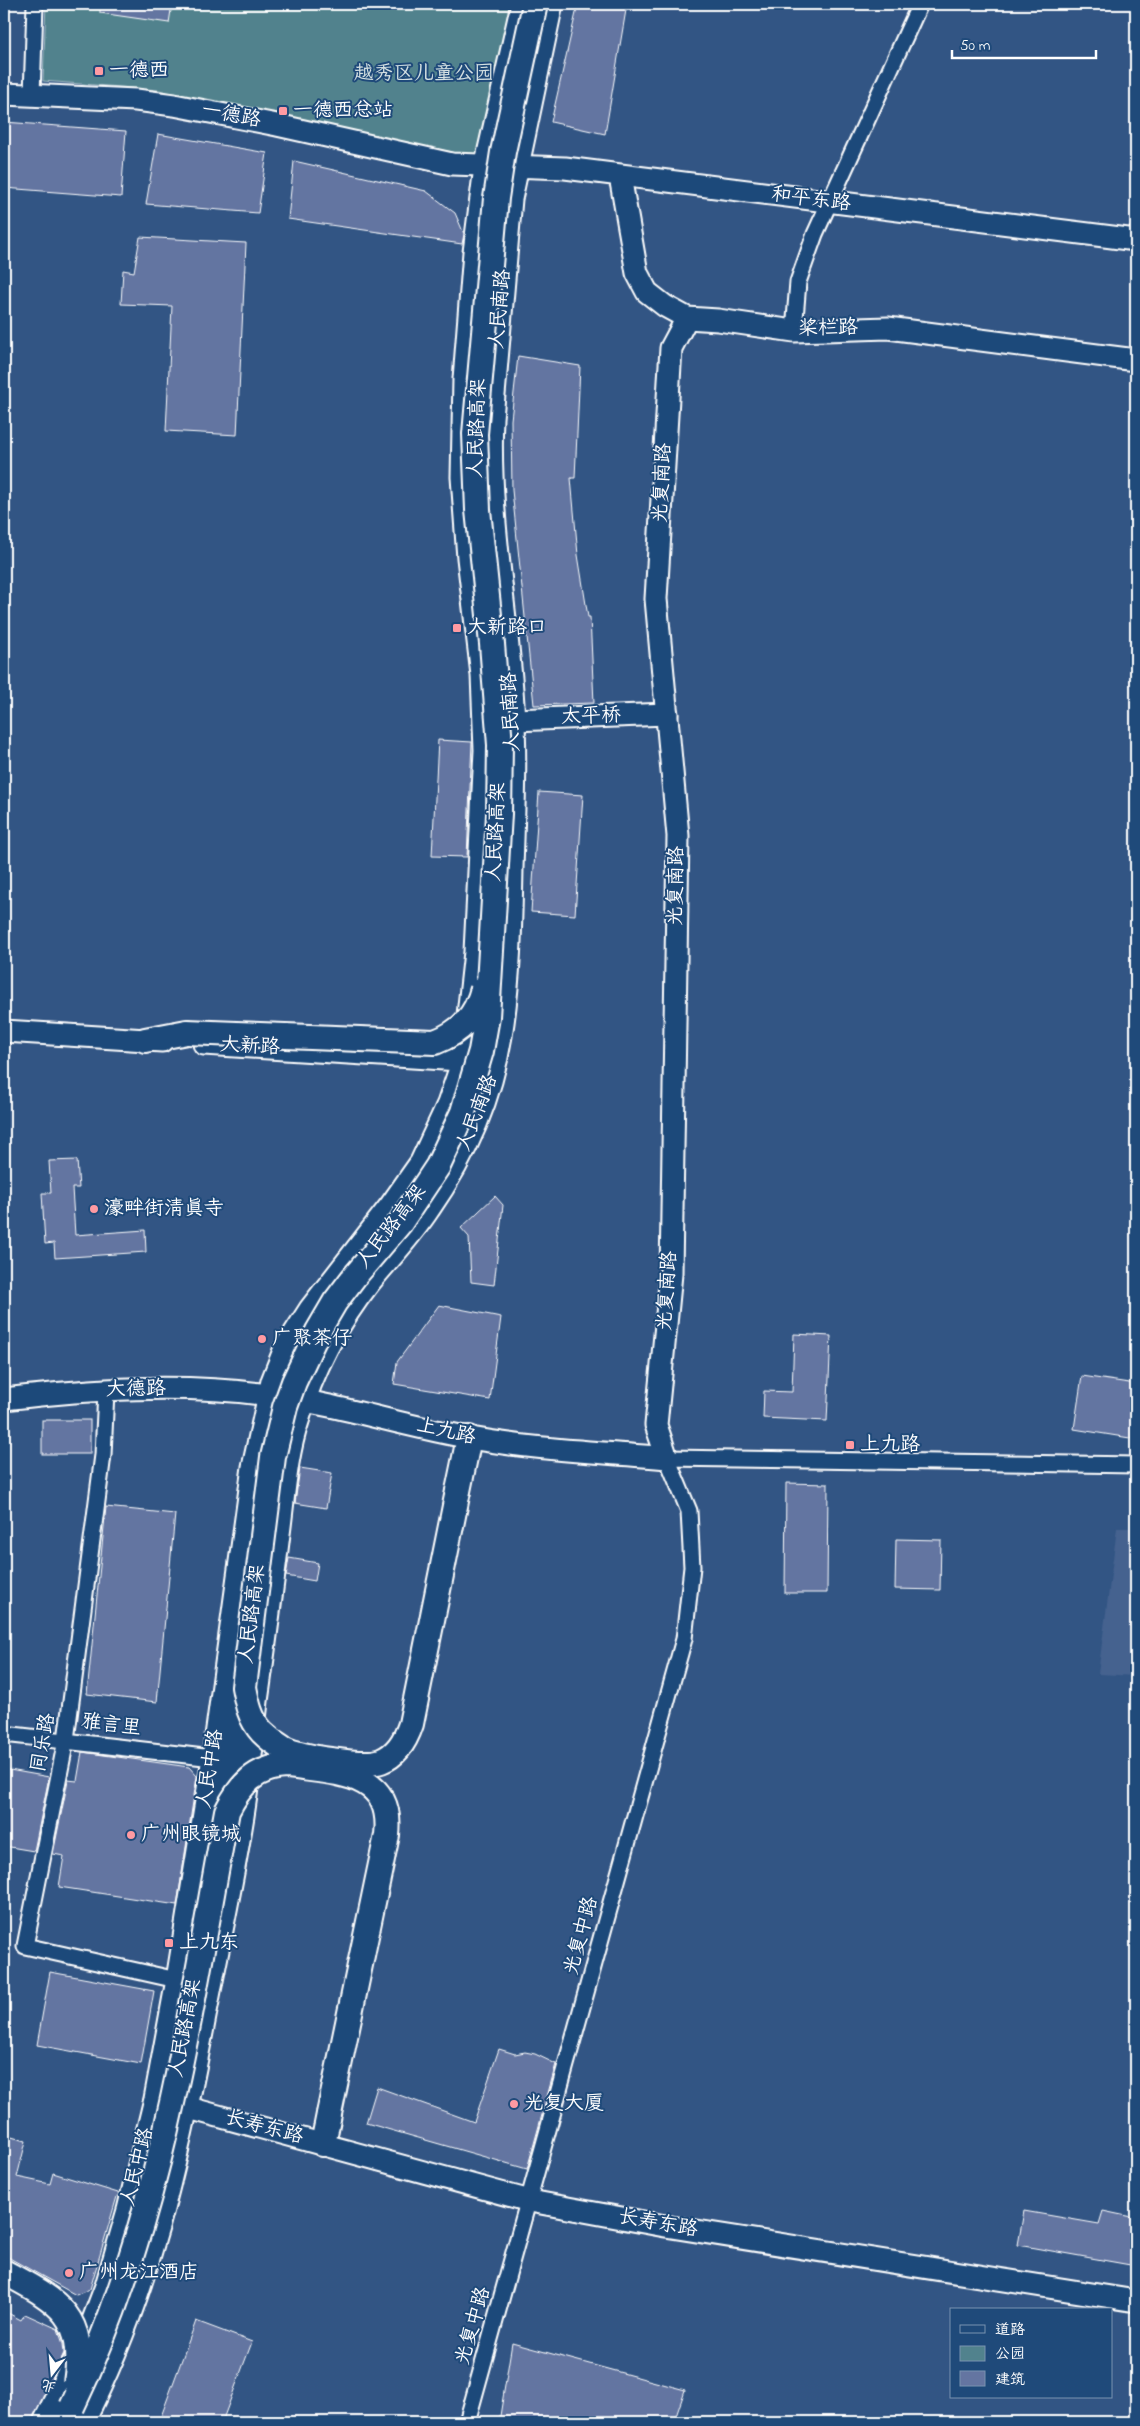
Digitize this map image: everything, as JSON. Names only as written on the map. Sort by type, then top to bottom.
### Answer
[{"type":"main road","name":"人民南路","points":[[268,1395],[282,1354],[310,1309],[390,1206],[421,1162],[448,1104],[463,1060],[475,952],[485,750],[482,675],[464,506],[461,442],[473,271],[485,167],[522,4]]},
{"type":"main road","name":"人民路高架","points":[[73,2417],[120,2294],[152,2191],[169,2120],[227,1810],[272,1465],[285,1407],[305,1358],[335,1302],[405,1216],[438,1166],[452,1139],[473,1086],[481,1051],[487,1017],[499,814],[500,745],[478,510],[475,434],[496,198],[503,152],[535,4]]},
{"type":"main road","name":"人民南路","points":[[304,1402],[327,1345],[343,1318],[426,1214],[460,1160],[479,1119],[496,1062],[503,1024],[508,966],[515,794],[514,720],[498,558],[491,452],[498,334],[511,199],[552,4]]},
{"type":"main road","name":"一德路","points":[[4,94],[136,100],[174,105],[277,125],[421,158],[452,164],[485,167]]},
{"type":"main road","name":"和平东路","points":[[485,167],[517,165],[565,168],[1136,240]]},
{"type":"main road","name":"桨栏路","points":[[620,176],[637,273],[647,292],[665,306],[688,318],[718,320],[794,331],[888,328],[1136,360]]},
{"type":"main road","name":"光复南路","points":[[667,1458],[656,1425],[671,1274],[678,836],[656,599],[671,348],[688,318]]},
{"type":"main road","name":"太平桥","points":[[514,720],[667,714]]},
{"type":"main road","points":[[146,1040],[186,1032],[436,1042],[461,1029],[470,1018],[482,993],[490,959]]},
{"type":"main road","name":"大新路","points":[[4,1031],[496,1062]]},
{"type":"main road","name":"大德路","points":[[4,1399],[106,1391],[191,1390],[268,1395]]},
{"type":"main road","name":"上九路","points":[[268,1395],[508,1445],[667,1458]]},
{"type":"main road","name":"人民中路","points":[[44,2422],[90,2328],[106,2286],[131,2201],[155,2099],[177,1980],[213,1758],[253,1468],[268,1395]]},
{"type":"main road","name":"人民中路","points":[[73,2417],[114,2358],[144,2279],[188,2108],[243,1817],[288,1468],[295,1429],[304,1402]]},
{"type":"main road","points":[[244,1687],[247,1704],[258,1728],[284,1749],[357,1764],[382,1761],[392,1755],[404,1742],[411,1724],[469,1438]]},
{"type":"main road","points":[[227,1810],[236,1793],[254,1775],[265,1769],[286,1766],[360,1780],[376,1791],[388,1812],[387,1835],[323,2144]]},
{"type":"main road","name":"长寿东路","points":[[155,2099],[530,2201],[665,2226],[1136,2300]]},
{"type":"main road","points":[[4,2272],[42,2293],[58,2305],[70,2319],[80,2348],[73,2417]]},
{"type":"street","points":[[32,95],[36,4]]},
{"type":"street","points":[[794,331],[798,282],[815,234],[920,4]]},
{"type":"street","name":"同乐路","points":[[106,1391],[103,1455],[66,1740],[25,1946],[177,1980]]},
{"type":"street","name":"上九路","points":[[667,1458],[1136,1465]]},
{"type":"street","name":"光复中路","points":[[467,2422],[530,2201],[684,1639],[692,1567],[688,1511],[667,1458]]},
{"type":"street","name":"雅言里","points":[[4,1734],[213,1758]]},
{"type":"shaded area","points":[[1117,1528],[1136,1528],[1136,1676],[1098,1674]]},
{"type":"green space","name":"越秀区儿童公园","points":[[46,4],[514,4],[479,157],[336,130],[159,90],[43,81]]},
{"type":"building","points":[[100,4],[172,4],[169,23],[100,13]]},
{"type":"building","points":[[578,4],[627,4],[605,134],[551,122]]},
{"type":"building","points":[[4,122],[126,131],[121,197],[4,188]]},
{"type":"building","points":[[158,134],[267,153],[258,213],[146,204]]},
{"type":"building","points":[[294,161],[426,191],[455,213],[464,234],[462,244],[288,219]]},
{"type":"building","points":[[140,237],[246,243],[237,435],[166,431],[172,306],[121,304],[123,270],[134,272]]},
{"type":"building","points":[[518,356],[580,366],[575,478],[571,478],[578,555],[588,617],[590,617],[594,703],[534,705],[512,490],[511,420]]},
{"type":"building","points":[[438,740],[472,742],[467,857],[432,856]]},
{"type":"building","points":[[539,792],[583,795],[575,915],[531,912]]},
{"type":"building","points":[[77,1160],[79,1188],[72,1188],[75,1235],[145,1230],[146,1252],[55,1258],[54,1243],[45,1244],[42,1193],[51,1193],[49,1161]]},
{"type":"building","points":[[495,1196],[503,1205],[494,1285],[471,1282],[469,1237],[461,1228]]},
{"type":"building","points":[[439,1305],[501,1317],[490,1400],[394,1384],[397,1362]]},
{"type":"building","points":[[794,1334],[831,1336],[827,1421],[763,1418],[764,1391],[792,1392]]},
{"type":"building","points":[[1082,1376],[1136,1384],[1136,1439],[1074,1429]]},
{"type":"building","points":[[42,1420],[90,1420],[90,1454],[42,1454]]},
{"type":"building","points":[[300,1468],[332,1473],[326,1508],[295,1503]]},
{"type":"building","points":[[786,1483],[828,1484],[827,1593],[785,1593]]},
{"type":"building","points":[[106,1507],[175,1514],[157,1702],[87,1694]]},
{"type":"building","points":[[896,1539],[941,1540],[940,1590],[895,1589]]},
{"type":"building","points":[[289,1558],[318,1563],[315,1581],[286,1576]]},
{"type":"building","name":"广州眼镜城","points":[[82,1752],[189,1767],[197,1776],[177,1905],[59,1887],[64,1856],[53,1854],[68,1780],[77,1781]]},
{"type":"building","points":[[4,1769],[49,1777],[34,1851],[4,1846]]},
{"type":"building","points":[[50,1972],[154,1991],[141,2064],[37,2045]]},
{"type":"building","name":"光复大厦","points":[[499,2049],[515,2054],[525,2052],[535,2054],[556,2064],[527,2169],[366,2123],[377,2087],[474,2122]]},
{"type":"building","points":[[4,2135],[26,2141],[17,2177],[50,2184],[53,2173],[118,2193],[90,2289],[76,2295],[4,2255]]},
{"type":"building","points":[[1024,2211],[1099,2224],[1103,2211],[1136,2218],[1136,2266],[1018,2245]]},
{"type":"building","points":[[4,2311],[21,2320],[25,2314],[58,2329],[63,2344],[64,2353],[32,2422],[4,2422]]},
{"type":"building","points":[[196,2321],[252,2342],[222,2422],[159,2422]]},
{"type":"building","points":[[512,2343],[685,2390],[674,2422],[499,2422]]},
{"type":"place","name":"一德西","points":[[99,71]]},
{"type":"place","name":"一德西总站","points":[[283,111]]},
{"type":"place","name":"大新路口","points":[[457,628]]},
{"type":"place","name":"濠畔街清真寺","points":[[94,1209]]},
{"type":"place","name":"广聚茶仔","points":[[262,1339]]},
{"type":"place","name":"上九路","points":[[850,1445]]},
{"type":"place","name":"广州眼镜城","points":[[131,1835]]},
{"type":"place","name":"上九东","points":[[169,1943]]},
{"type":"place","name":"光复大厦","points":[[514,2104]]},
{"type":"place","name":"广州龙江酒店","points":[[69,2273]]}]
